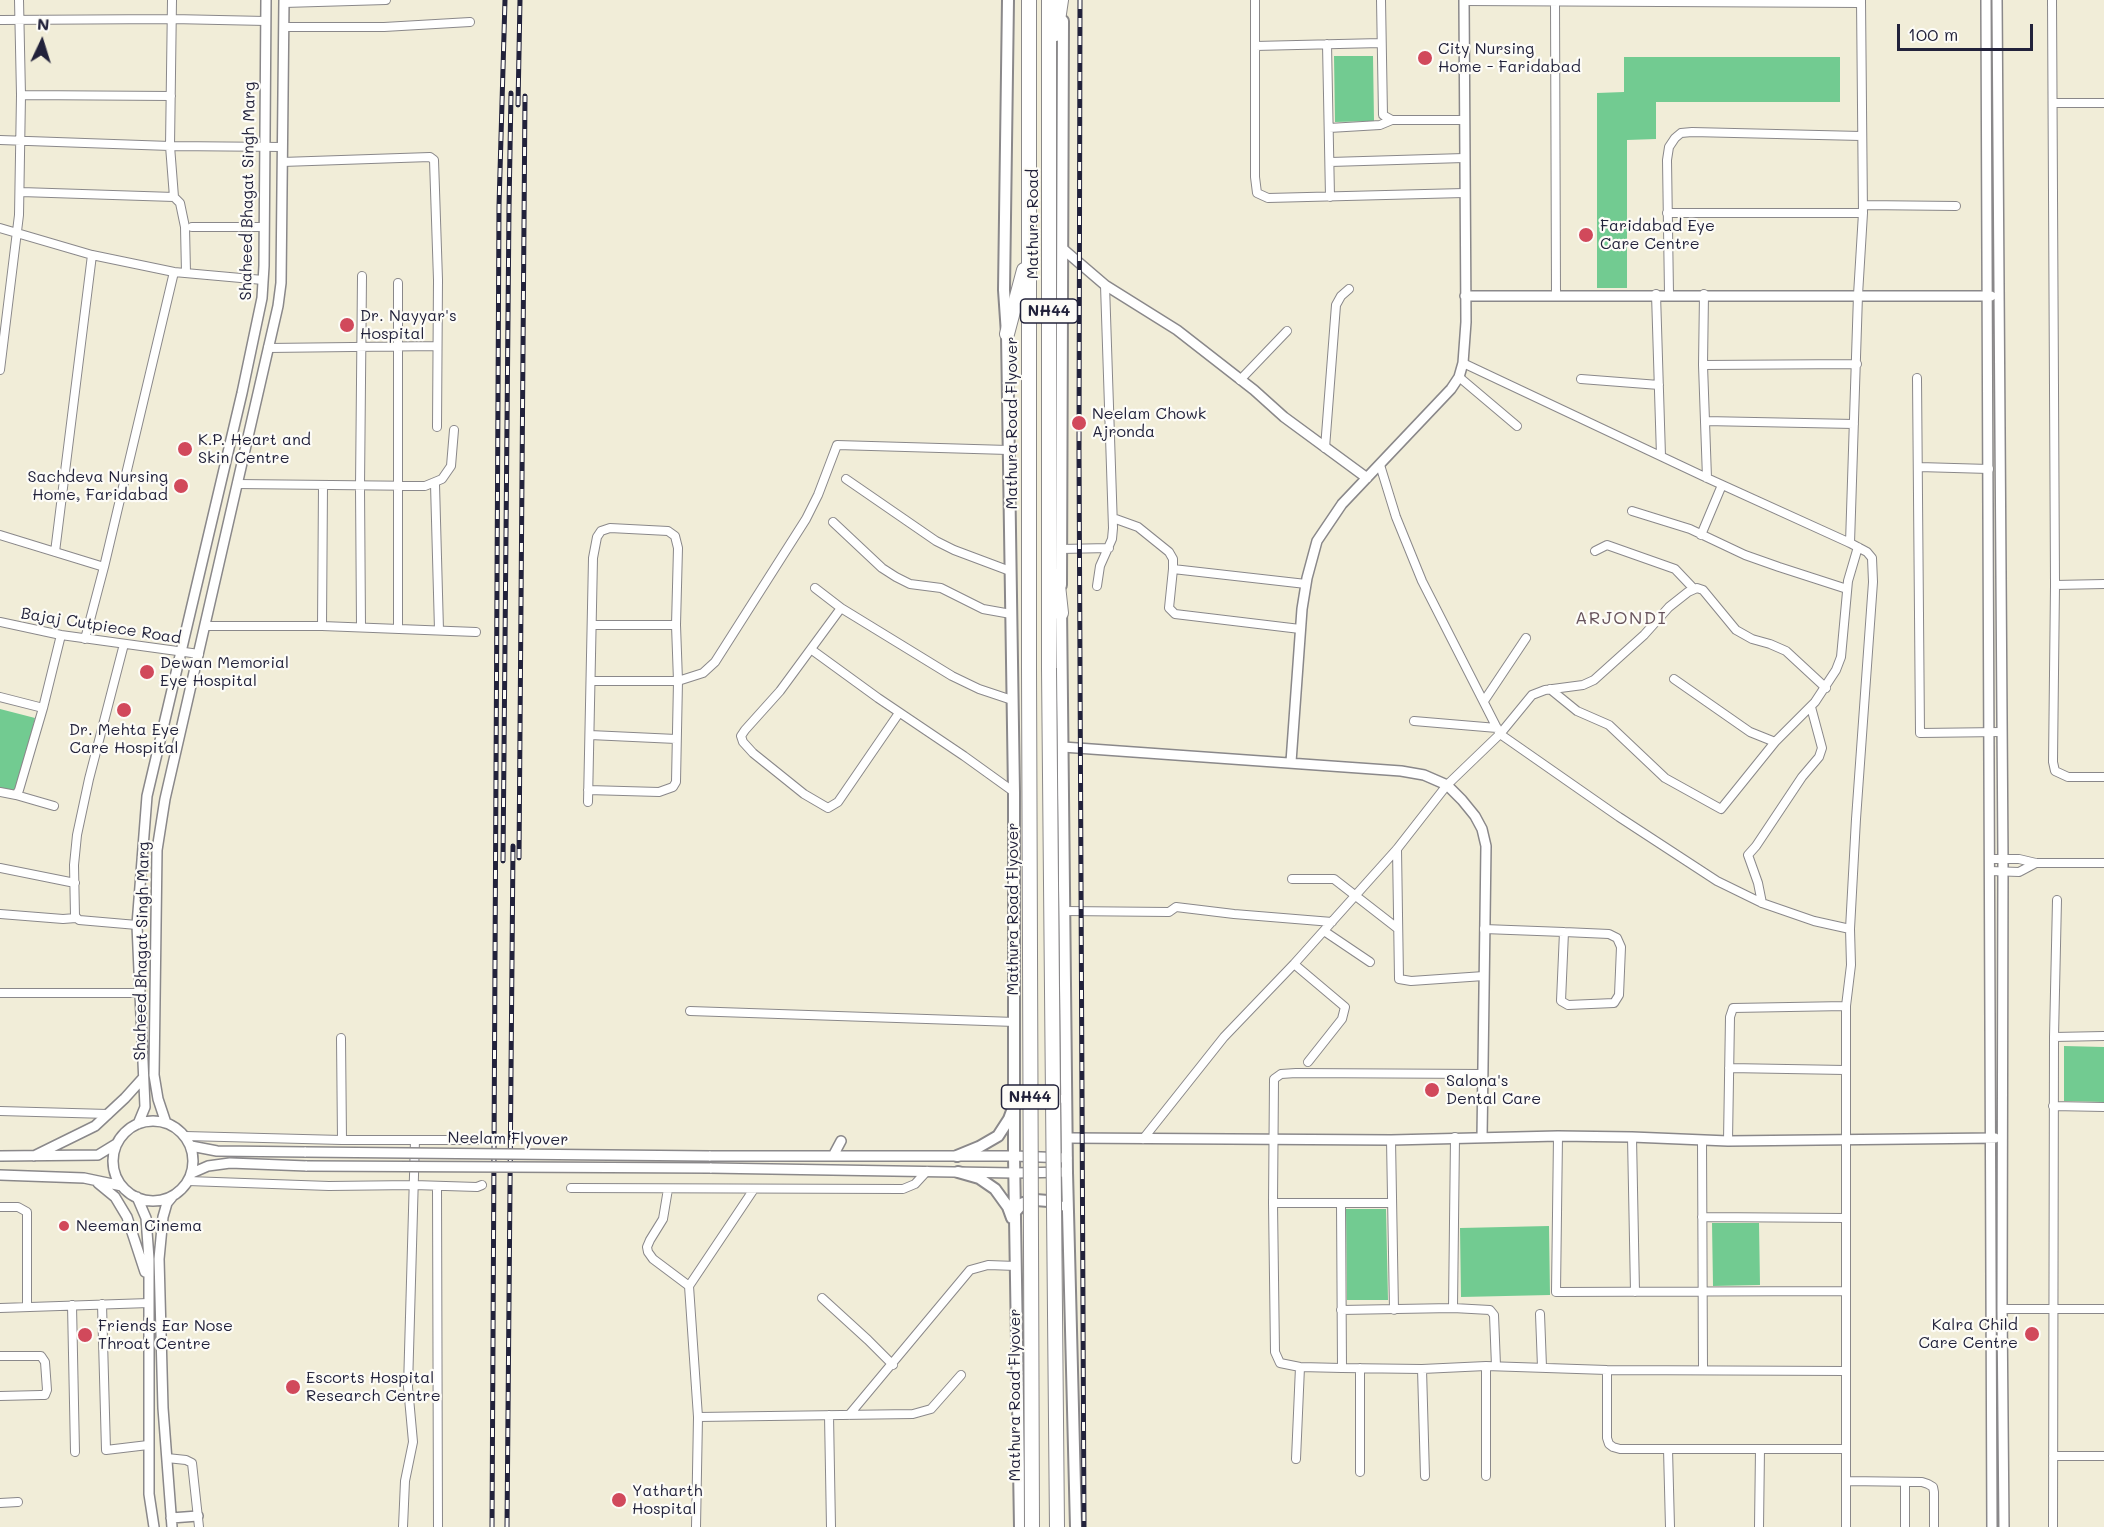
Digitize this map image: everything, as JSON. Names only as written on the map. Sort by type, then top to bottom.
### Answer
[{"type":"highway","name":"Mathura Road","points":[[1028,292],[1029,0]]},
{"type":"highway","name":"Mathura Road","points":[[1049,0],[1049,520]]},
{"type":"highway","points":[[1049,77],[1062,0]]},
{"type":"highway","points":[[1007,334],[1028,256]]},
{"type":"highway","name":"Mathura Road Flyover","points":[[1028,292],[1032,1527]]},
{"type":"highway","points":[[1049,520],[1061,613]]},
{"type":"highway","name":"NH44","points":[[1049,520],[1057,1527]]},
{"type":"main road","points":[[1008,0],[1004,290],[1007,334],[1014,792],[1014,1156],[1020,1527]]},
{"type":"main road","points":[[1062,0],[1061,613],[1067,1172],[1076,1527]]},
{"type":"main road","points":[[1015,1096],[1040,1102],[1061,1097],[1066,1090]]},
{"type":"main road","points":[[957,1156],[998,1136],[1009,1119],[1015,1096]]},
{"type":"main road","points":[[958,1172],[979,1178],[995,1189],[1008,1207],[1016,1230]]},
{"type":"main road","points":[[1015,1212],[1023,1203],[1036,1200],[1048,1201],[1068,1212]]},
{"type":"street","points":[[0,370],[18,233],[21,192],[20,0]]},
{"type":"street","points":[[172,0],[170,146],[174,197],[180,203],[185,227],[186,273]]},
{"type":"street","name":"Shaheed Bhagat Singh Marg","points":[[138,1124],[144,1107],[137,925],[147,796],[242,393],[262,298],[266,0]]},
{"type":"street","points":[[284,1],[386,0]]},
{"type":"street","points":[[1255,0],[1255,177],[1257,193],[1268,198],[1464,193]]},
{"type":"street","points":[[1381,0],[1382,111],[1387,119],[1464,120]]},
{"type":"street","points":[[1291,762],[1300,629],[1306,584],[1317,541],[1333,516],[1450,389],[1459,377],[1463,363],[1466,296],[1464,0],[1861,1],[1863,209],[1854,424],[1854,545],[1847,589],[1841,657],[1826,688],[1811,707],[1775,742],[1721,809],[1665,778],[1609,725],[1577,711],[1550,689]]},
{"type":"street","points":[[1986,0],[1992,1527]]},
{"type":"street","points":[[1997,0],[2003,859],[2004,1527]]},
{"type":"street","points":[[2052,0],[2055,585],[2053,762],[2055,771],[2068,777],[2104,777]]},
{"type":"street","name":"Shaheed Bhagat Singh Marg","points":[[166,1122],[158,1099],[154,1075],[157,850],[165,800],[278,306],[281,283],[284,1]]},
{"type":"street","points":[[1555,1],[1556,296]]},
{"type":"street","points":[[0,20],[266,21]]},
{"type":"street","points":[[284,27],[384,27],[470,22]]},
{"type":"street","points":[[1255,46],[1382,43]]},
{"type":"street","points":[[1327,44],[1330,197]]},
{"type":"street","points":[[1986,52],[1998,52]]},
{"type":"street","points":[[21,95],[171,96]]},
{"type":"street","points":[[2054,103],[2104,103]]},
{"type":"street","points":[[1329,128],[1380,125],[1392,120]]},
{"type":"street","points":[[1669,294],[1667,160],[1669,147],[1675,138],[1682,133],[1861,136]]},
{"type":"street","points":[[0,140],[282,147]]},
{"type":"street","points":[[1987,154],[1999,154]]},
{"type":"street","points":[[282,162],[433,158],[438,280],[437,428]]},
{"type":"street","points":[[1330,162],[1464,158]]},
{"type":"street","points":[[21,192],[174,197]]},
{"type":"street","points":[[1667,213],[1956,206]]},
{"type":"street","points":[[192,227],[264,227]]},
{"type":"street","points":[[0,228],[92,255],[174,272],[263,280]]},
{"type":"street","points":[[1063,249],[1105,285],[1159,317],[1284,417],[1367,478]]},
{"type":"street","points":[[55,552],[92,255]]},
{"type":"street","points":[[85,639],[174,272]]},
{"type":"street","points":[[361,627],[362,276]]},
{"type":"street","points":[[398,283],[398,628]]},
{"type":"street","points":[[1097,586],[1100,566],[1112,539],[1113,518],[1105,285]]},
{"type":"street","points":[[1325,448],[1336,305],[1349,289]]},
{"type":"street","points":[[1656,294],[1661,456]]},
{"type":"street","points":[[1466,296],[1656,294],[1999,296]]},
{"type":"street","points":[[1704,294],[1703,365],[1707,478]]},
{"type":"street","points":[[1240,380],[1287,332]]},
{"type":"street","points":[[268,348],[437,346]]},
{"type":"street","points":[[1463,363],[1854,545],[1867,552],[1872,558],[1873,573],[1850,929],[1851,965],[1846,1006],[1846,1527]]},
{"type":"street","points":[[1703,365],[1857,364]]},
{"type":"street","points":[[1989,370],[2000,370]]},
{"type":"street","points":[[1459,377],[1518,426]]},
{"type":"street","points":[[1917,378],[1920,733],[2001,732]]},
{"type":"street","points":[[1581,380],[1659,385]]},
{"type":"street","points":[[1705,421],[1854,424]]},
{"type":"street","points":[[237,484],[397,488],[416,488],[435,484],[442,479],[451,466],[453,430]]},
{"type":"street","points":[[591,681],[678,681],[704,673],[715,662],[806,519],[837,445],[1008,450]]},
{"type":"street","points":[[1380,465],[1396,517],[1422,581],[1498,731]]},
{"type":"street","points":[[1919,467],[1989,469]]},
{"type":"street","points":[[846,479],[936,541],[1010,571]]},
{"type":"street","points":[[435,484],[439,630]]},
{"type":"street","points":[[322,626],[323,485]]},
{"type":"street","points":[[1701,535],[1722,485]]},
{"type":"street","points":[[1632,511],[1690,529],[1779,567],[1847,589]]},
{"type":"street","points":[[1113,518],[1138,527],[1163,546],[1173,559],[1168,602],[1171,611],[1175,614],[1300,629]]},
{"type":"street","points":[[833,522],[882,568],[896,577],[910,584],[941,588],[983,609],[1011,614]]},
{"type":"street","points":[[588,790],[667,791],[674,787],[676,782],[678,548],[675,536],[668,531],[610,528],[601,531],[594,547],[590,735],[588,790],[588,802]]},
{"type":"street","points":[[0,535],[104,567]]},
{"type":"street","points":[[1595,551],[1607,545],[1675,569],[1694,589],[1703,590],[1736,630],[1752,639],[1786,651],[1826,688]]},
{"type":"street","points":[[1061,549],[1108,548]]},
{"type":"street","points":[[1173,569],[1306,584]]},
{"type":"street","points":[[2055,585],[2104,584]]},
{"type":"street","points":[[815,588],[842,608],[952,676],[979,689],[1012,700]]},
{"type":"street","points":[[1143,1139],[1224,1037],[1324,931],[1354,894],[1397,849],[1447,785],[1532,695],[1550,689],[1583,685],[1594,680],[1638,641],[1670,607],[1694,589]]},
{"type":"street","points":[[842,608],[780,692],[741,736],[742,742],[809,798],[828,808],[838,802],[899,713]]},
{"type":"street","name":"Bajaj Cutpiece Road","points":[[0,622],[85,639],[199,654]]},
{"type":"street","points":[[592,625],[676,625]]},
{"type":"street","points":[[206,626],[322,626],[476,632]]},
{"type":"street","points":[[16,795],[43,708],[61,635]]},
{"type":"street","points":[[1484,701],[1526,638]]},
{"type":"street","points":[[76,918],[74,865],[81,814],[124,644]]},
{"type":"street","points":[[812,650],[1014,792]]},
{"type":"street","points":[[1674,680],[1750,732],[1775,742]]},
{"type":"street","points":[[0,697],[43,708]]},
{"type":"street","points":[[1762,903],[1748,855],[1818,757],[1821,748],[1811,707]]},
{"type":"street","points":[[1414,721],[1498,731],[1595,801],[1708,876],[1762,903],[1822,924],[1850,929]]},
{"type":"street","points":[[590,735],[676,739]]},
{"type":"street","points":[[1063,747],[1401,771],[1424,775],[1447,785],[1462,800],[1482,829],[1486,846],[1482,1138]]},
{"type":"street","points":[[0,792],[54,806]]},
{"type":"street","points":[[1397,849],[1399,979],[1411,981],[1484,976]]},
{"type":"street","points":[[1990,859],[2019,859],[2036,863],[2104,863]]},
{"type":"street","points":[[1990,871],[2019,872],[2036,863]]},
{"type":"street","points":[[0,868],[75,883]]},
{"type":"street","points":[[1292,879],[1334,879],[1398,928]]},
{"type":"street","points":[[2053,1527],[2056,900]]},
{"type":"street","points":[[1065,911],[1169,912],[1176,907],[1332,922]]},
{"type":"street","points":[[0,914],[76,918],[137,925]]},
{"type":"street","points":[[1484,929],[1564,932],[1609,934],[1617,938],[1621,947],[1619,995],[1614,1003],[1568,1005],[1561,1001],[1564,932]]},
{"type":"street","points":[[1324,931],[1370,962]]},
{"type":"street","points":[[1294,964],[1345,1007],[1342,1019],[1308,1062]]},
{"type":"street","points":[[0,993],[141,993]]},
{"type":"street","points":[[1728,1141],[1730,1017],[1733,1008],[1846,1006]]},
{"type":"street","points":[[690,1011],[1015,1023]]},
{"type":"street","points":[[2054,1037],[2104,1036]]},
{"type":"street","points":[[341,1038],[342,1140]]},
{"type":"street","points":[[1729,1068],[1845,1070]]},
{"type":"street","points":[[1483,1074],[1281,1074],[1274,1079],[1272,1084],[1275,1352],[1280,1363],[1300,1367],[1342,1368],[1422,1369],[1496,1366],[1607,1370],[1845,1371]]},
{"type":"street","points":[[34,1156],[95,1126],[143,1078]]},
{"type":"street","points":[[2054,1106],[2104,1107]]},
{"type":"street","points":[[0,1111],[108,1114]]},
{"type":"street","points":[[172,1197],[154,1202],[137,1197],[122,1186],[115,1174],[113,1160],[116,1144],[124,1132],[151,1120],[166,1122],[179,1129],[193,1152],[190,1177],[185,1187],[167,1203],[163,1217],[159,1258],[163,1408],[172,1523],[198,1516]]},
{"type":"street","points":[[185,1136],[342,1140],[479,1140]]},
{"type":"street","points":[[1068,1138],[1391,1140],[1558,1136],[1702,1141],[1845,1141],[2004,1138]]},
{"type":"street","points":[[1558,1136],[1556,1292],[1845,1291]]},
{"type":"street","points":[[1453,1308],[1455,1137]]},
{"type":"street","points":[[1632,1137],[1635,1292]]},
{"type":"street","points":[[403,1527],[405,1481],[413,1442],[408,1387],[416,1140]]},
{"type":"street","points":[[1391,1140],[1394,1310]]},
{"type":"street","points":[[833,1156],[841,1141]]},
{"type":"street","points":[[1702,1141],[1703,1370]]},
{"type":"street","points":[[0,1156],[98,1155],[116,1144]]},
{"type":"street","name":"Neelam Flyover","points":[[191,1146],[217,1151],[1068,1158]]},
{"type":"street","name":"Neelam Flyover","points":[[190,1177],[208,1166],[230,1163],[307,1166],[1067,1172]]},
{"type":"street","points":[[572,1188],[903,1189],[910,1188],[927,1171]]},
{"type":"street","points":[[0,1175],[91,1179],[122,1186]]},
{"type":"street","points":[[190,1177],[329,1186],[477,1187],[482,1185]]},
{"type":"street","points":[[91,1179],[115,1197],[127,1217],[149,1283]]},
{"type":"street","points":[[438,1187],[438,1527]]},
{"type":"street","points":[[668,1189],[663,1219],[650,1240],[647,1247],[648,1252],[653,1259],[689,1286]]},
{"type":"street","points":[[696,1527],[698,1417],[689,1286],[754,1189]]},
{"type":"street","points":[[137,1197],[146,1218],[149,1283],[149,1494],[154,1527]]},
{"type":"street","points":[[1273,1203],[1392,1203]]},
{"type":"street","points":[[1341,1203],[1342,1368]]},
{"type":"street","points":[[0,1207],[18,1207],[27,1212],[27,1307]]},
{"type":"street","points":[[1702,1217],[1845,1218]]},
{"type":"street","points":[[849,1415],[970,1270],[988,1265],[1016,1266]]},
{"type":"street","points":[[822,1298],[893,1365]]},
{"type":"street","points":[[0,1308],[149,1303]]},
{"type":"street","points":[[102,1304],[106,1449],[148,1445]]},
{"type":"street","points":[[72,1305],[75,1452]]},
{"type":"street","points":[[1341,1310],[1486,1309],[1492,1312],[1496,1366]]},
{"type":"street","points":[[2002,1309],[2104,1309]]},
{"type":"street","points":[[1540,1314],[1542,1367]]},
{"type":"street","points":[[0,1356],[41,1356],[45,1362],[47,1390],[45,1395],[0,1396]]},
{"type":"street","points":[[1486,1366],[1486,1476]]},
{"type":"street","points":[[1296,1459],[1300,1367]]},
{"type":"street","points":[[1360,1368],[1360,1472]]},
{"type":"street","points":[[1422,1369],[1425,1476]]},
{"type":"street","points":[[1607,1370],[1607,1438],[1609,1444],[1620,1449],[1846,1449]]},
{"type":"street","points":[[698,1417],[926,1412],[938,1403],[962,1375]]},
{"type":"street","points":[[829,1415],[831,1527]]},
{"type":"street","points":[[1668,1449],[1670,1527]]},
{"type":"street","points":[[1759,1527],[1760,1449]]},
{"type":"street","points":[[2053,1456],[2104,1456]]},
{"type":"street","points":[[167,1458],[192,1463],[199,1527]]},
{"type":"street","points":[[149,1470],[168,1469]]},
{"type":"street","points":[[1846,1481],[1922,1482],[1933,1487],[1934,1527]]},
{"type":"street","points":[[1905,1482],[1905,1527]]},
{"type":"street","points":[[0,1503],[18,1502]]},
{"type":"green space","points":[[1334,56],[1373,56],[1374,121],[1335,122]]},
{"type":"green space","points":[[1624,57],[1840,57],[1840,102],[1656,102],[1656,139],[1627,140],[1627,288],[1597,288],[1597,93],[1624,92]]},
{"type":"green space","points":[[0,709],[35,718],[17,795],[0,791]]},
{"type":"green space","points":[[2064,1046],[2104,1047],[2104,1102],[2064,1101]]},
{"type":"green space","points":[[1346,1209],[1386,1209],[1388,1300],[1347,1300]]},
{"type":"green space","points":[[1712,1223],[1759,1223],[1760,1285],[1713,1286]]},
{"type":"green space","points":[[1549,1226],[1550,1295],[1461,1297],[1460,1228]]},
{"type":"railway","points":[[492,1527],[499,206],[505,0]]},
{"type":"railway","points":[[518,105],[520,0]]},
{"type":"railway","points":[[1080,0],[1079,451],[1084,1527]]},
{"type":"railway","points":[[503,861],[511,93]]},
{"type":"railway","points":[[519,858],[525,96]]},
{"type":"railway","points":[[507,1527],[513,846]]},
{"type":"place","name":"City Nursing Home - Faridabad","points":[[1425,58]]},
{"type":"place","name":"Faridabad Eye Care Centre","points":[[1586,235]]},
{"type":"place","name":"Dr. Nayyar's Hospital","points":[[347,325]]},
{"type":"place","name":"Neelam Chowk Ajronda","points":[[1079,423]]},
{"type":"place","name":"K.P. Heart and Skin Centre","points":[[185,449]]},
{"type":"place","name":"Sachdeva Nursing Home, Faridabad","points":[[181,486]]},
{"type":"place","name":"Dewan Memorial Eye Hospital","points":[[147,672]]},
{"type":"place","name":"Dr. Mehta Eye Care Hospital","points":[[124,710]]},
{"type":"place","name":"Salona's Dental Care","points":[[1432,1090]]},
{"type":"place","name":"Neeman Cinema","points":[[64,1226]]},
{"type":"place","name":"Kalra Child Care Centre","points":[[2032,1334]]},
{"type":"place","name":"Friends Ear Nose Throat Centre","points":[[85,1335]]},
{"type":"place","name":"Escorts Hospital Research Centre","points":[[293,1387]]},
{"type":"place","name":"Yatharth Hospital","points":[[619,1500]]},
{"type":"district","name":"ARJONDI","points":[[1621,618]]}]
